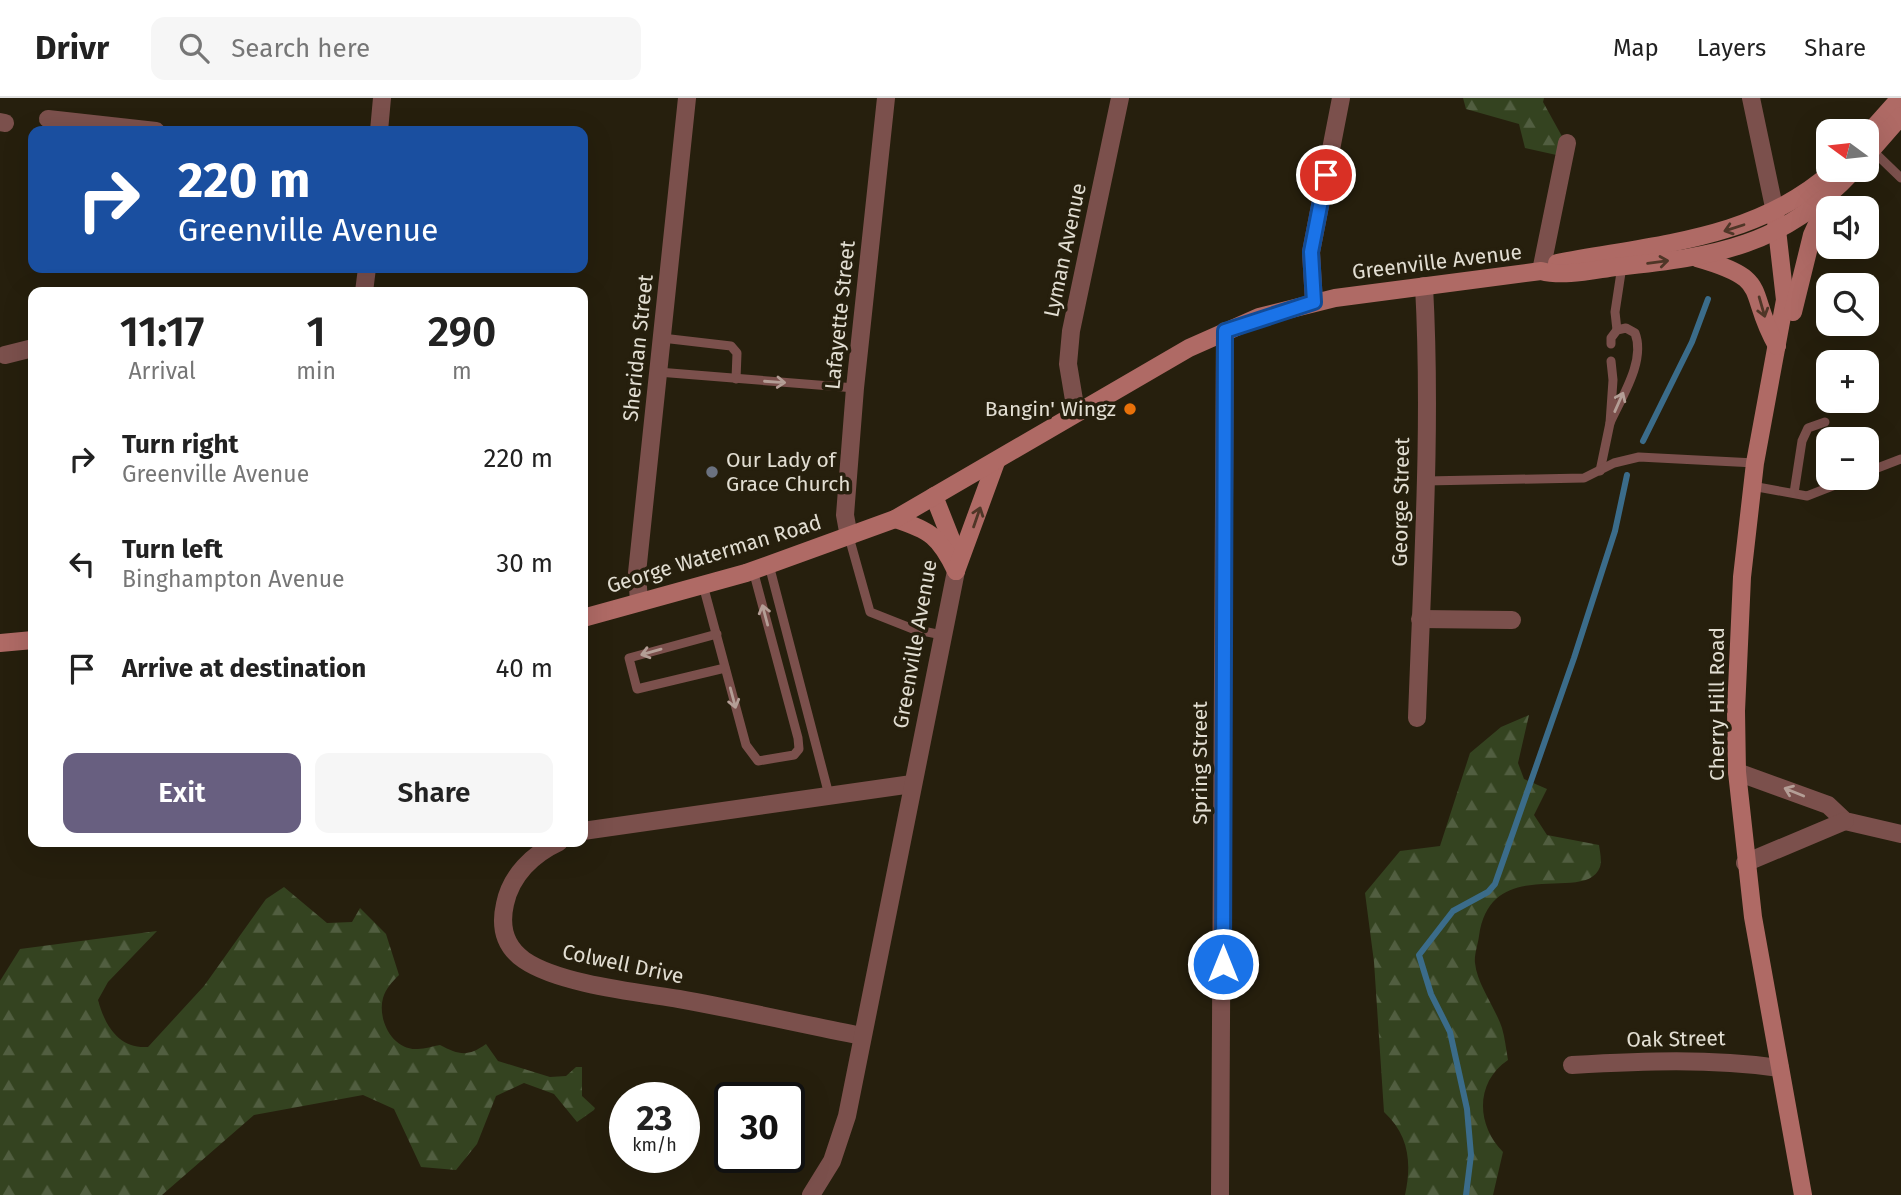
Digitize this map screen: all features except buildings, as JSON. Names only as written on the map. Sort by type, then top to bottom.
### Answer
[{"type":"main road","points":[[1880,130],[1900,98]]},
{"type":"main road","points":[[1880,136],[1901,116]]},
{"type":"main road","name":"Greenville Avenue","points":[[953,544],[934,496],[996,462],[1076,412],[1225,331],[1314,302],[1541,271],[1551,274],[1621,259],[1720,233],[1775,212],[1817,182]]},
{"type":"main road","name":"Greenville Avenue","points":[[1621,259],[1694,257],[1778,232],[1810,212],[1843,182]]},
{"type":"main road","points":[[1764,416],[1776,387],[1812,235],[1833,192]]},
{"type":"main road","name":"Cherry Hill Road","points":[[1775,212],[1785,300],[1755,463],[1742,577],[1736,711],[1737,772],[1745,863],[1803,1195]]},
{"type":"main road","points":[[1694,257],[1725,265],[1751,282],[1758,293],[1770,333],[1777,346]]},
{"type":"main road","points":[[956,571],[996,462]]},
{"type":"main road","name":"George Waterman Road","points":[[588,617],[761,568],[895,519],[934,496]]},
{"type":"main road","points":[[895,519],[933,534],[946,550],[956,571]]},
{"type":"main road","points":[[0,643],[28,640]]},
{"type":"street","points":[[379,126],[382,98]]},
{"type":"street","name":"Sheridan Street","points":[[639,602],[638,573],[687,98]]},
{"type":"street","name":"Lafayette Street","points":[[849,537],[845,515],[855,388],[886,98]]},
{"type":"street","name":"Lyman Avenue","points":[[1076,412],[1068,364],[1071,331],[1120,98]]},
{"type":"street","points":[[1314,302],[1311,252],[1341,98]]},
{"type":"street","points":[[1751,98],[1775,212]]},
{"type":"street","points":[[48,119],[111,126]]},
{"type":"street","points":[[1541,271],[1567,143]]},
{"type":"street","name":"George Street","points":[[1417,718],[1428,351],[1424,286]]},
{"type":"street","name":"Spring Street","points":[[1220,1195],[1225,331]]},
{"type":"street","points":[[2,355],[28,349]]},
{"type":"street","name":"Greenville Avenue","points":[[811,1195],[832,1161],[847,1116],[956,571],[953,544]]},
{"type":"street","points":[[1420,619],[1512,621]]},
{"type":"street","points":[[1737,772],[1828,806],[1845,821],[1901,834]]},
{"type":"street","points":[[588,830],[912,784]]},
{"type":"street","points":[[1745,863],[1845,821]]},
{"type":"street","name":"Colwell Drive","points":[[551,847],[529,861],[507,893],[502,918],[503,930],[508,942],[524,960],[551,973],[635,992],[862,1036]]},
{"type":"street","name":"Oak Street","points":[[1572,1065],[1682,1059],[1731,1061],[1780,1068]]},
{"type":"lane","points":[[1880,158],[1901,178]]},
{"type":"lane","points":[[1617,330],[1615,312],[1621,259]]},
{"type":"lane","points":[[1609,423],[1634,369],[1638,340],[1635,333],[1626,328],[1617,330],[1611,338],[1611,345]]},
{"type":"lane","points":[[662,338],[731,346],[737,353],[736,379]]},
{"type":"lane","points":[[1600,471],[1609,423],[1613,380],[1611,360]]},
{"type":"lane","points":[[658,372],[855,388]]},
{"type":"lane","points":[[1794,493],[1802,441],[1808,428],[1825,422]]},
{"type":"lane","points":[[1425,481],[1584,478],[1614,463],[1639,457],[1755,463]]},
{"type":"lane","points":[[1879,467],[1901,459]]},
{"type":"lane","points":[[1752,486],[1807,496],[1822,490]]},
{"type":"lane","points":[[849,537],[870,612],[913,629],[942,635]]},
{"type":"lane","points":[[704,585],[746,745],[752,757],[758,761],[794,755],[799,749],[798,738],[761,568]]},
{"type":"lane","points":[[761,568],[829,795]]},
{"type":"lane","points":[[717,634],[629,658],[636,689],[726,668]]},
{"type":"green space","points":[[1463,98],[1544,98],[1543,102],[1564,140],[1561,156],[1525,148],[1519,124],[1466,109]]},
{"type":"green space","points":[[1529,715],[1518,763],[1524,779],[1547,789],[1534,815],[1547,835],[1599,845],[1600,867],[1591,877],[1577,882],[1519,887],[1501,895],[1487,910],[1479,936],[1476,971],[1502,1028],[1508,1060],[1497,1069],[1490,1080],[1483,1104],[1488,1129],[1503,1152],[1493,1195],[1405,1195],[1408,1172],[1406,1150],[1399,1130],[1384,1112],[1374,962],[1365,893],[1400,851],[1440,846],[1470,753],[1501,727]]},
{"type":"green space","points":[[284,887],[327,923],[352,922],[360,908],[386,934],[399,975],[384,994],[382,1016],[394,1040],[409,1048],[440,1045],[463,1053],[469,1053],[486,1044],[498,1061],[550,1077],[566,1076],[576,1067],[582,1067],[582,1096],[594,1110],[577,1122],[554,1094],[524,1083],[496,1096],[477,1144],[456,1170],[421,1167],[394,1109],[363,1095],[254,1115],[162,1195],[0,1195],[0,981],[20,949],[157,931],[108,982],[98,1000],[109,1027],[121,1040],[138,1047],[148,1047],[204,986],[266,899]]},
{"type":"waterway","points":[[1643,441],[1692,342],[1708,299]]},
{"type":"waterway","points":[[1466,1195],[1471,1155],[1467,1109],[1450,1032],[1431,994],[1419,955],[1453,911],[1488,892],[1495,884],[1615,531],[1627,475]]},
{"type":"place","name":"Bangin' Wingz","points":[[1130,409]]},
{"type":"place","name":"Our Lady of Grace Church","points":[[712,472]]},
{"type":"route","points":[[1223,964],[1225,331],[1259,317],[1314,302],[1311,252],[1326,175]]}]
